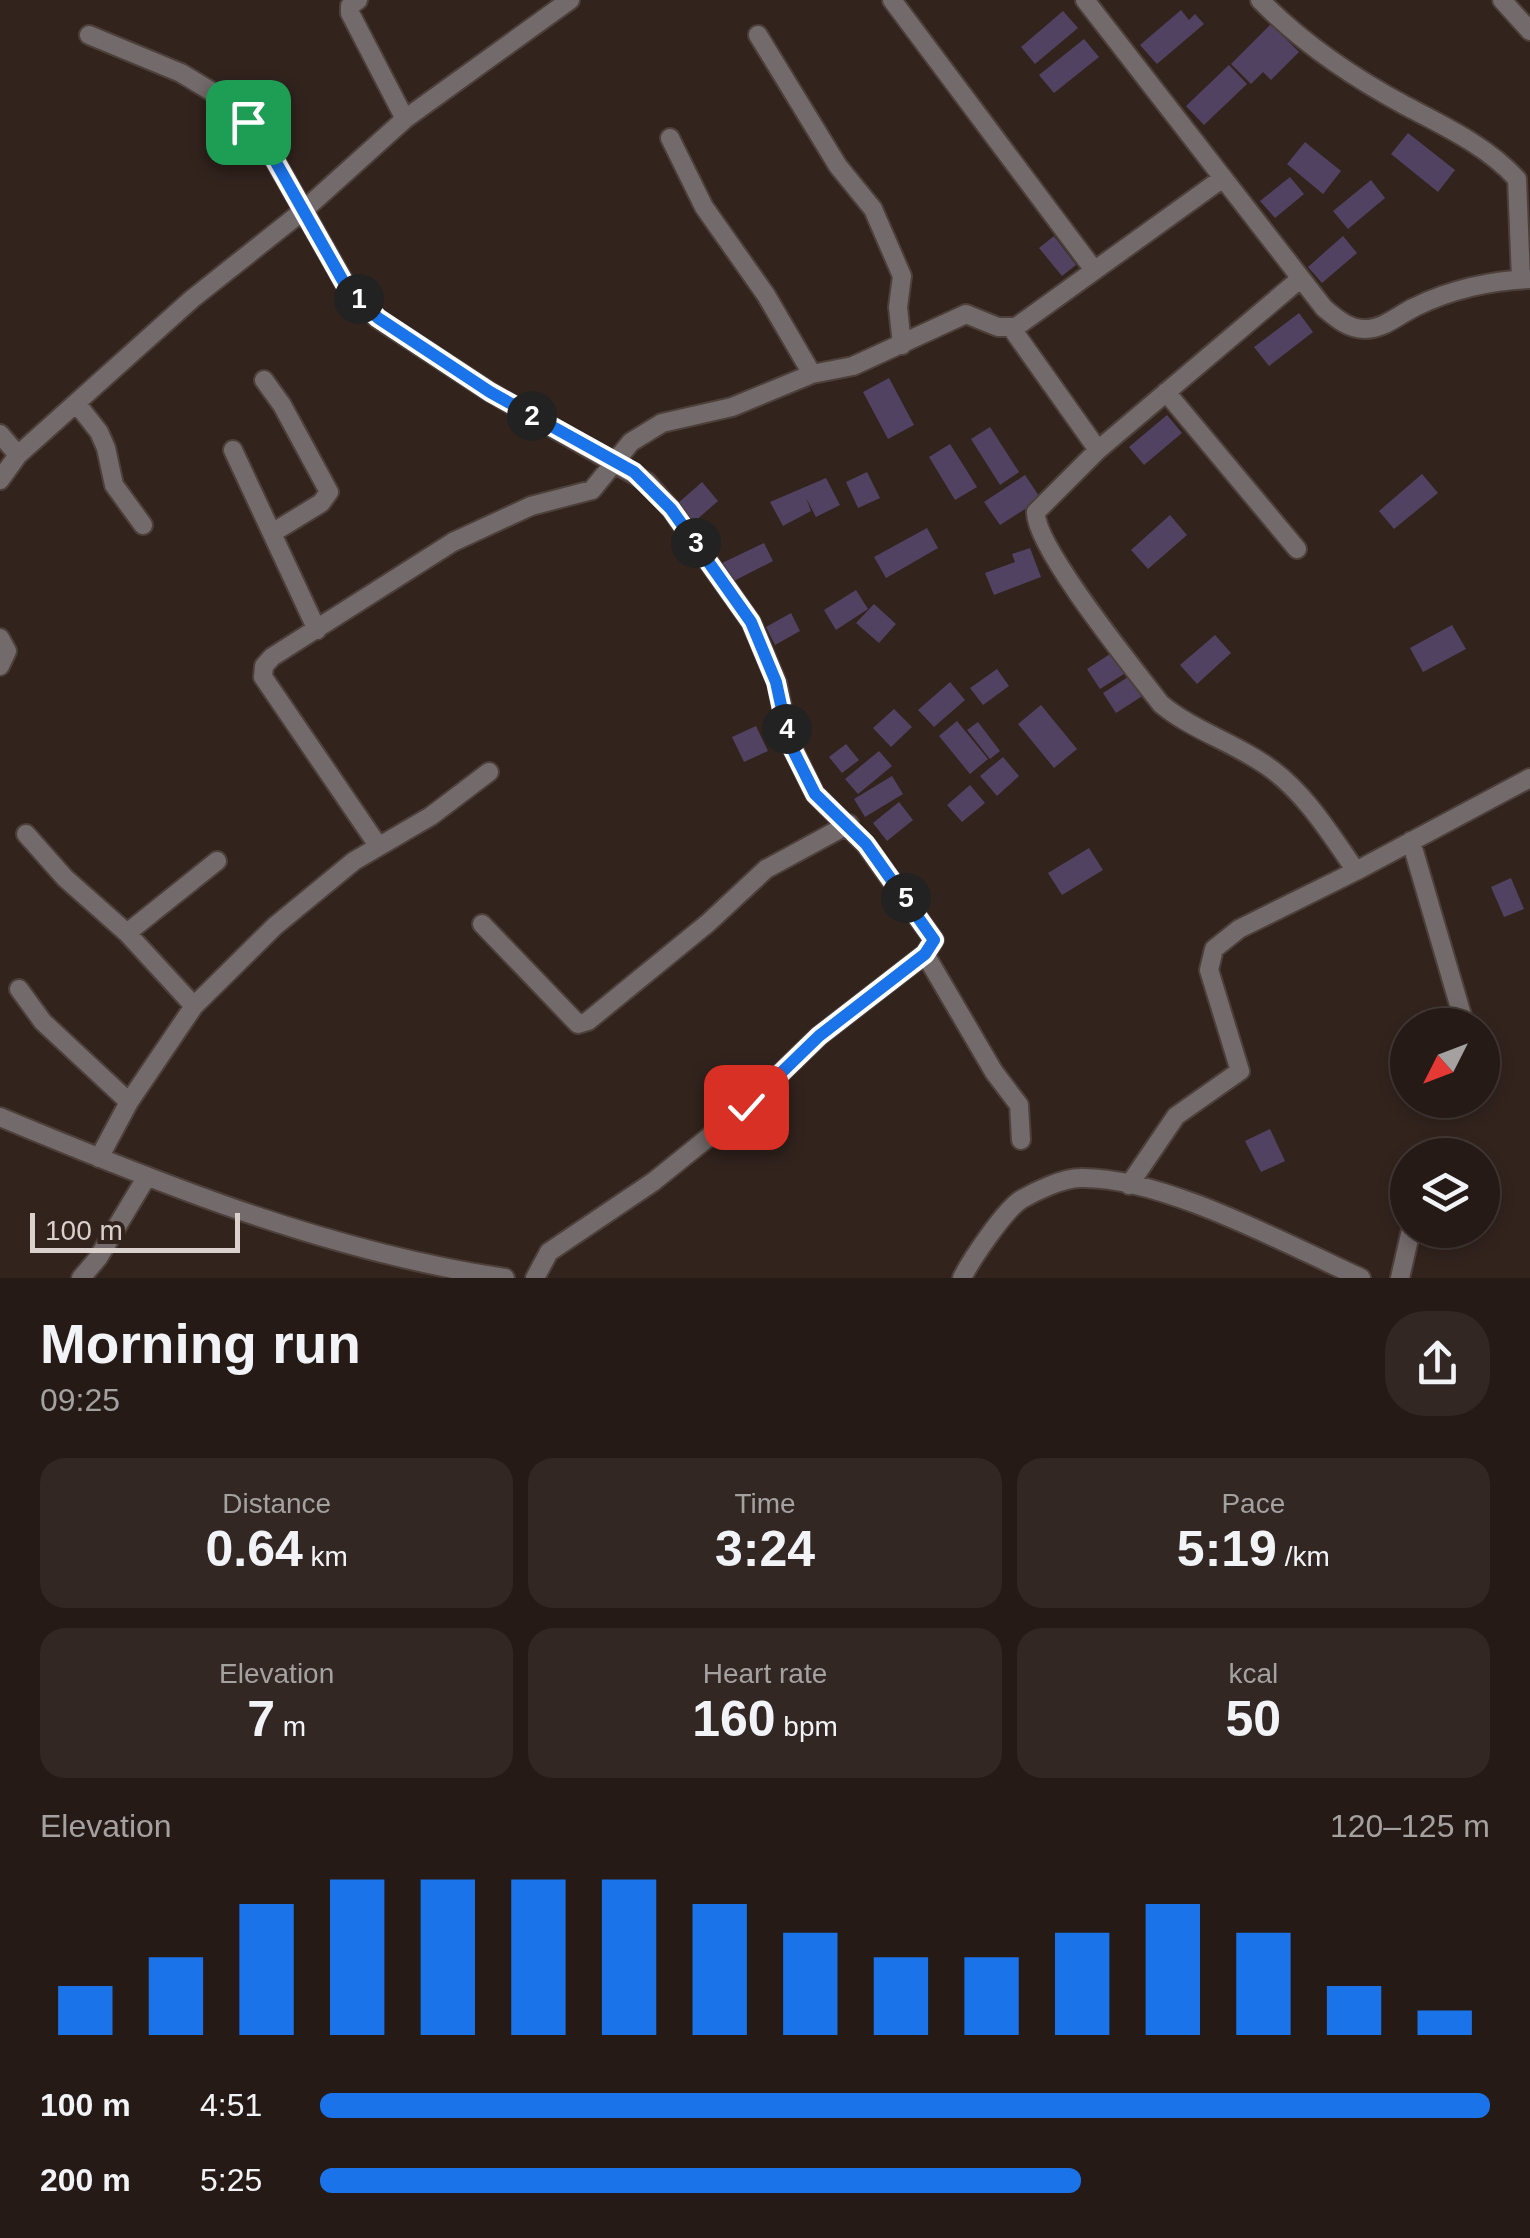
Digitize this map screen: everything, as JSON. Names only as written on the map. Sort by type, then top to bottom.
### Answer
[{"type":"street","points":[[358,0],[350,6],[350,14],[405,119]]},
{"type":"street","points":[[0,480],[18,455],[192,299],[304,210],[405,119],[570,0]]},
{"type":"street","points":[[892,0],[1094,270]]},
{"type":"street","points":[[1085,0],[1300,279],[1324,308],[1346,325],[1360,330],[1379,328],[1446,294],[1526,279],[1519,196],[1516,179],[1508,169],[1301,37],[1260,0]]},
{"type":"street","points":[[1502,0],[1530,31]]},
{"type":"street","points":[[89,35],[182,73],[219,96],[248,122],[304,210],[347,288],[378,318],[490,392],[647,482],[751,622],[771,669],[789,742],[815,794],[849,824],[934,940],[925,954],[819,1036],[731,1120],[652,1182],[549,1252],[535,1278]]},
{"type":"street","points":[[758,35],[838,166],[873,209],[902,276],[898,308],[902,345]]},
{"type":"street","points":[[670,138],[704,207],[766,295],[812,374]]},
{"type":"street","points":[[377,844],[263,677],[264,666],[272,657],[453,542],[531,506],[592,490],[631,442],[662,422],[732,407],[812,374],[853,366],[966,314],[998,327],[1016,328],[1224,178]]},
{"type":"street","points":[[1300,279],[1098,450],[1036,512],[1035,524],[1160,704],[1271,768],[1315,814],[1356,872]]},
{"type":"street","points":[[1016,328],[1015,333],[1098,450]]},
{"type":"street","points":[[264,380],[306,446],[329,492],[321,503],[272,533]]},
{"type":"street","points":[[1166,392],[1297,549]]},
{"type":"street","points":[[77,404],[106,448],[114,485],[143,525]]},
{"type":"street","points":[[0,434],[18,455]]},
{"type":"street","points":[[232,450],[318,630]]},
{"type":"street","points":[[0,638],[7,651],[0,666]]},
{"type":"street","points":[[99,1158],[129,1102],[194,1006],[275,926],[377,844],[431,816],[489,772]]},
{"type":"street","points":[[1130,1185],[1176,1116],[1240,1071],[1209,970],[1214,949],[1239,929],[1356,872],[1530,778]]},
{"type":"street","points":[[482,924],[578,1024],[708,923],[766,869],[849,824]]},
{"type":"street","points":[[26,834],[65,878],[127,933],[194,1006]]},
{"type":"street","points":[[1411,842],[1460,1008]]},
{"type":"street","points":[[127,933],[218,861]]},
{"type":"street","points":[[925,954],[994,1072],[1019,1105],[1021,1140]]},
{"type":"street","points":[[19,988],[43,1022],[129,1102]]},
{"type":"street","points":[[0,1117],[146,1178],[373,1252],[436,1268],[505,1278]]},
{"type":"street","points":[[80,1278],[98,1258],[146,1178]]},
{"type":"street","points":[[962,1278],[971,1260],[1019,1200],[1076,1178],[1130,1185],[1220,1213],[1361,1278]]},
{"type":"street","points":[[1400,1278],[1407,1248]]},
{"type":"building","points":[[1181,10],[1189,20],[1195,14],[1204,24],[1157,64],[1140,45]]},
{"type":"building","points":[[1063,11],[1078,28],[1035,64],[1021,47]]},
{"type":"building","points":[[1271,24],[1299,52],[1271,80],[1263,72],[1251,84],[1231,64]]},
{"type":"building","points":[[1084,39],[1099,57],[1054,93],[1039,75]]},
{"type":"building","points":[[1229,65],[1247,84],[1204,125],[1186,106]]},
{"type":"building","points":[[1408,133],[1455,170],[1438,192],[1391,154]]},
{"type":"building","points":[[1305,142],[1341,171],[1323,194],[1287,164]]},
{"type":"building","points":[[1290,177],[1304,194],[1275,218],[1260,201]]},
{"type":"building","points":[[1371,180],[1385,198],[1348,229],[1333,211]]},
{"type":"building","points":[[1054,236],[1076,265],[1062,276],[1039,248]]},
{"type":"building","points":[[1343,236],[1357,253],[1322,283],[1308,267]]},
{"type":"building","points":[[1299,313],[1313,332],[1269,366],[1254,347]]},
{"type":"building","points":[[889,378],[914,425],[888,439],[863,392]]},
{"type":"building","points":[[1167,415],[1182,433],[1144,465],[1129,447]]},
{"type":"building","points":[[990,427],[1019,472],[1000,485],[971,439]]},
{"type":"building","points":[[950,444],[977,487],[955,500],[929,457]]},
{"type":"building","points":[[867,472],[880,498],[858,508],[846,482]]},
{"type":"building","points":[[1422,474],[1438,493],[1394,529],[1379,511]]},
{"type":"building","points":[[1025,475],[1041,499],[1000,525],[984,502]]},
{"type":"building","points":[[826,478],[840,505],[816,517],[806,498],[811,511],[783,526],[770,502]]},
{"type":"building","points":[[702,482],[718,501],[693,523],[677,504]]},
{"type":"building","points":[[1170,515],[1187,535],[1148,569],[1131,550]]},
{"type":"building","points":[[927,528],[938,548],[886,578],[874,557]]},
{"type":"building","points":[[764,543],[773,561],[732,582],[722,563]]},
{"type":"building","points":[[1030,548],[1041,577],[994,595],[985,573],[1015,562],[1012,554]]},
{"type":"building","points":[[856,590],[868,609],[836,630],[824,610]]},
{"type":"building","points":[[874,604],[896,624],[879,643],[856,623]]},
{"type":"building","points":[[791,613],[800,631],[775,645],[766,627]]},
{"type":"building","points":[[1452,625],[1466,649],[1423,672],[1410,648]]},
{"type":"building","points":[[1215,635],[1231,653],[1197,684],[1180,665]]},
{"type":"building","points":[[1113,652],[1127,672],[1100,689],[1087,669]]},
{"type":"building","points":[[997,669],[1009,686],[983,705],[970,688]]},
{"type":"building","points":[[1131,675],[1144,695],[1116,713],[1103,693]]},
{"type":"building","points":[[950,682],[965,700],[934,727],[918,710]]},
{"type":"building","points":[[1041,705],[1077,749],[1054,768],[1018,724]]},
{"type":"building","points":[[894,709],[912,727],[891,747],[873,728]]},
{"type":"building","points":[[957,721],[988,759],[970,774],[939,736]]},
{"type":"building","points":[[978,722],[1000,751],[990,759],[967,730]]},
{"type":"building","points":[[756,726],[768,751],[744,762],[732,737]]},
{"type":"building","points":[[846,744],[859,760],[842,773],[829,757]]},
{"type":"building","points":[[879,751],[892,766],[858,794],[845,779]]},
{"type":"building","points":[[1003,757],[1019,776],[997,796],[980,776]]},
{"type":"building","points":[[892,776],[903,794],[865,817],[854,799]]},
{"type":"building","points":[[970,785],[985,803],[962,822],[947,805]]},
{"type":"building","points":[[899,802],[913,820],[887,841],[873,823]]},
{"type":"building","points":[[1089,848],[1103,870],[1062,895],[1048,873]]},
{"type":"building","points":[[1511,878],[1524,909],[1504,917],[1491,887]]},
{"type":"building","points":[[1270,1129],[1285,1161],[1261,1172],[1245,1141]]},
{"type":"route","points":[[248,122],[273,157],[347,288],[378,318],[490,392],[634,472],[671,509],[751,622],[776,682],[789,742],[815,794],[866,844],[928,928],[934,940],[925,954],[819,1036],[746,1107]]}]
